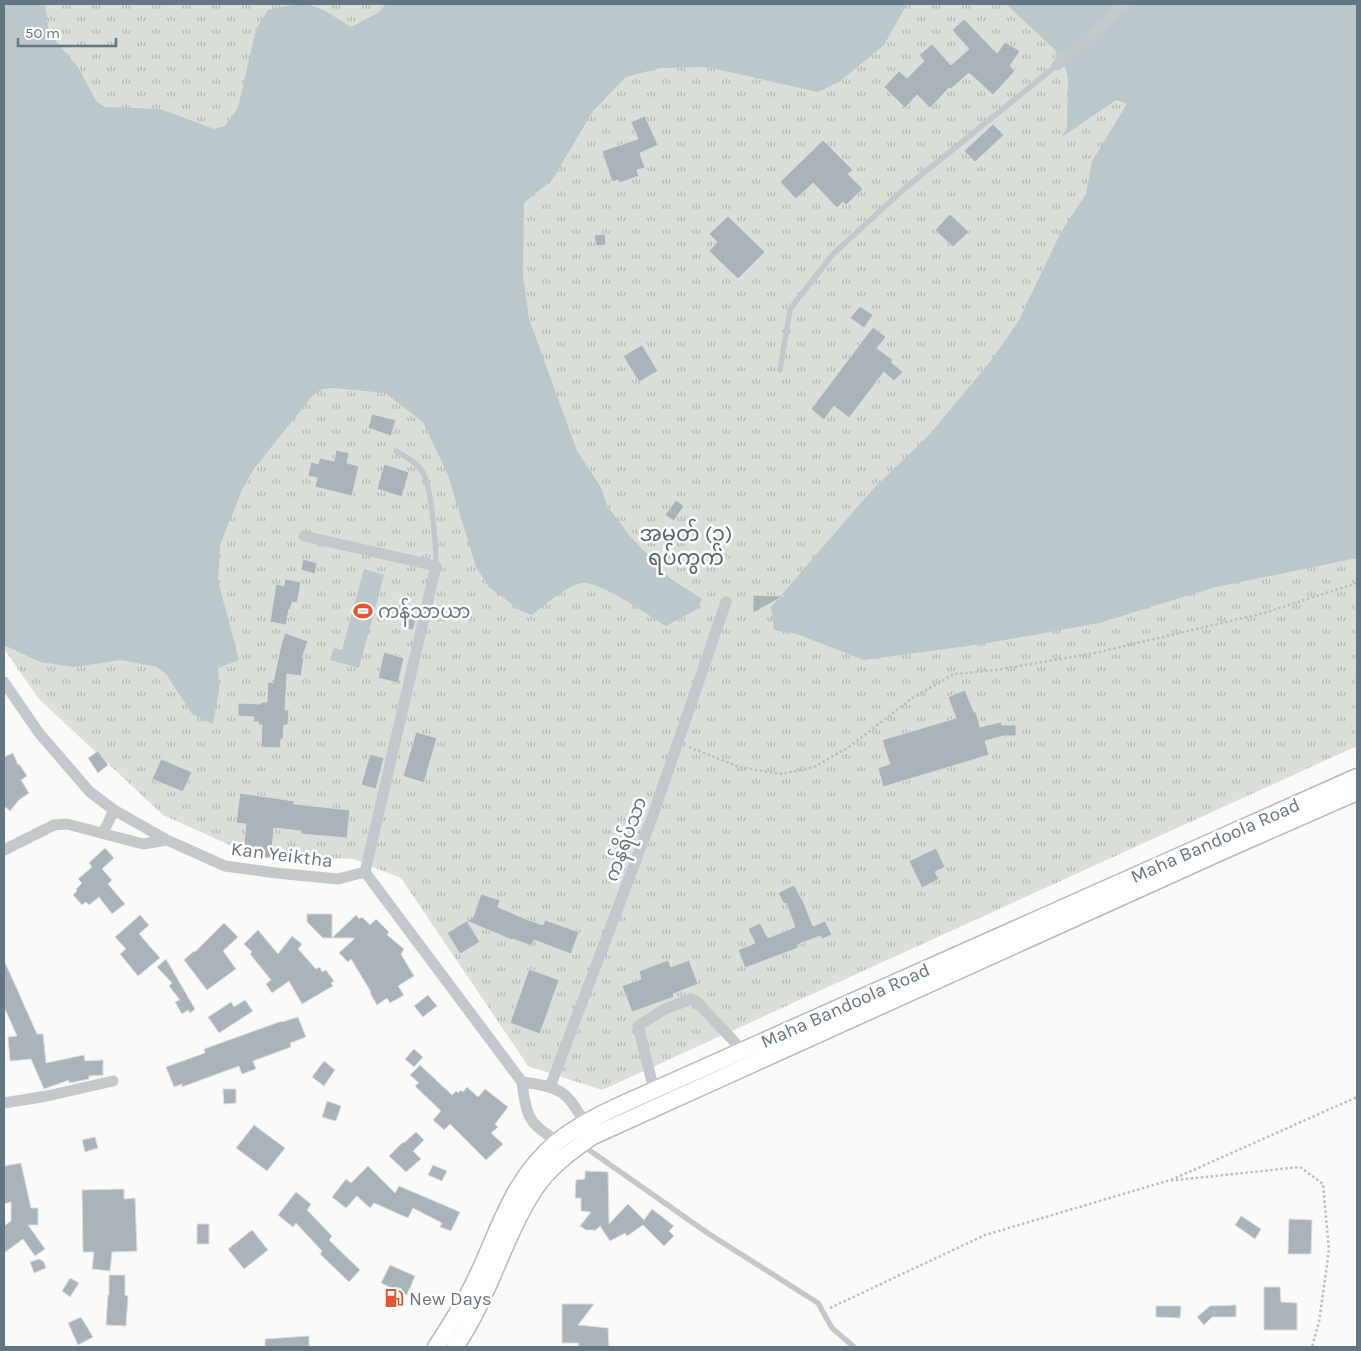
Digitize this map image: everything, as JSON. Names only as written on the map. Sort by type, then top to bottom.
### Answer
[{"type":"main road","name":"Maha Bandoola Road","points":[[436,1347],[451,1326],[473,1284],[507,1208],[523,1178],[532,1166],[576,1138],[654,1090],[1357,777]]},
{"type":"main road","name":"Maha Bandoola Road","points":[[455,1347],[485,1295],[518,1218],[534,1190],[576,1138],[1357,792]]},
{"type":"street","points":[[1056,65],[1126,4]]},
{"type":"street","points":[[304,536],[436,566],[365,872],[522,1082],[525,1105],[530,1120],[539,1129],[576,1138],[573,1102],[562,1093],[550,1087],[522,1082]]},
{"type":"street","name":"ကန်ရိပ်သာ","points":[[550,1087],[653,816],[726,602]]},
{"type":"street","name":"Kan Yeiktha","points":[[4,682],[39,733],[90,792],[114,810],[167,840],[225,866],[338,879],[365,872]]},
{"type":"street","points":[[103,834],[114,810]]},
{"type":"street","points":[[4,850],[54,826],[67,824],[143,844],[167,840]]},
{"type":"street","points":[[654,1090],[638,1026],[665,1009],[691,999],[696,1001],[743,1051]]},
{"type":"street","points":[[4,1103],[47,1096],[113,1081]]},
{"type":"lane","points":[[780,370],[790,309],[833,254],[904,189],[1056,65]]},
{"type":"lane","points":[[396,452],[413,462],[423,472],[428,487],[436,566]]},
{"type":"lane","points":[[576,1138],[709,1234],[818,1303],[832,1328],[854,1347]]},
{"type":"path","points":[[678,743],[739,767],[781,774],[814,767],[849,747],[910,699],[954,674],[996,670],[1095,653],[1264,613],[1357,583]]},
{"type":"path","points":[[823,1312],[985,1235],[1167,1182],[1357,1097]]},
{"type":"path","points":[[1167,1182],[1300,1167],[1323,1184],[1329,1250],[1319,1322],[1312,1347]]},
{"type":"green space","points":[[4,4],[1357,4],[1357,746],[602,1090],[528,1066],[401,878],[353,859],[252,855],[163,815],[39,699],[4,649]]},
{"type":"shaded area","points":[[4,4],[45,4],[49,33],[78,67],[96,101],[105,107],[160,109],[214,129],[225,126],[238,108],[256,29],[268,10],[282,7],[294,5],[312,6],[329,13],[351,27],[378,13],[386,4],[907,4],[884,45],[839,82],[818,92],[707,67],[660,68],[626,77],[593,111],[552,180],[524,203],[523,275],[529,319],[577,451],[600,486],[608,507],[630,536],[671,579],[702,599],[697,609],[666,626],[611,592],[589,583],[581,583],[561,592],[532,615],[521,611],[489,587],[476,567],[448,475],[423,422],[385,393],[334,388],[323,389],[313,395],[253,470],[242,490],[220,545],[218,581],[239,660],[218,668],[219,690],[213,724],[192,714],[166,674],[157,667],[121,660],[74,667],[40,662],[4,645]]},
{"type":"shaded area","points":[[1006,4],[1357,4],[1357,558],[1216,587],[1099,623],[982,644],[864,660],[797,634],[774,630],[771,607],[872,490],[930,434],[990,362],[1018,322],[1061,232],[1086,194],[1092,161],[1127,104],[1116,100],[1062,137],[1067,127],[1068,81],[1066,69],[1054,49]]},
{"type":"shaded area","name":"ကန်သာယာ","points":[[364,569],[384,575],[359,668],[330,660],[334,648],[342,650]]},
{"type":"building","points":[[964,19],[997,53],[1005,42],[1020,51],[1010,66],[1015,71],[993,95],[969,73],[951,89],[949,88],[930,108],[917,95],[905,108],[884,87],[899,71],[907,78],[924,61],[919,55],[932,44],[951,65],[969,49],[952,30]]},
{"type":"building","points":[[645,116],[658,145],[640,153],[645,168],[637,170],[639,176],[619,183],[618,180],[612,182],[602,151],[638,139],[631,122]]},
{"type":"building","points":[[993,124],[1004,135],[975,162],[964,151]]},
{"type":"building","points":[[823,140],[853,170],[848,174],[863,189],[846,205],[843,202],[837,208],[813,183],[796,199],[780,182]]},
{"type":"building","points":[[950,214],[969,232],[953,247],[935,230]]},
{"type":"building","points":[[728,216],[765,252],[738,279],[709,251],[717,242],[709,234]]},
{"type":"building","points":[[605,234],[606,245],[596,246],[594,235]]},
{"type":"building","points":[[860,306],[873,315],[864,328],[850,318]]},
{"type":"building","points":[[873,327],[886,337],[877,348],[893,360],[891,362],[903,372],[894,381],[884,372],[849,418],[834,406],[824,420],[811,409]]},
{"type":"building","points":[[642,345],[658,371],[639,382],[623,356]]},
{"type":"building","points":[[372,414],[396,420],[391,436],[368,428]]},
{"type":"building","points":[[336,450],[349,453],[347,463],[359,466],[352,496],[315,487],[317,478],[308,476],[311,462],[318,464],[320,458],[334,461]]},
{"type":"building","points":[[384,464],[409,472],[402,497],[377,489]]},
{"type":"building","points":[[676,500],[684,506],[674,521],[665,515]]},
{"type":"building","points":[[303,559],[317,563],[315,574],[301,570]]},
{"type":"building","points":[[285,579],[301,582],[297,603],[292,602],[286,625],[270,622],[276,584],[284,586]]},
{"type":"building","points":[[753,595],[784,596],[753,613]]},
{"type":"building","points":[[406,613],[417,615],[413,630],[403,628]]},
{"type":"building","points":[[285,633],[308,641],[302,658],[304,658],[301,676],[287,674],[285,710],[289,710],[288,725],[284,725],[280,748],[261,747],[262,725],[258,725],[259,722],[253,722],[254,717],[238,716],[238,703],[261,704],[262,702],[267,702],[268,682],[273,683]]},
{"type":"building","points":[[384,652],[404,658],[398,683],[378,678]]},
{"type":"building","points":[[965,690],[974,712],[976,712],[980,727],[1001,722],[1002,725],[1016,725],[1016,736],[1003,736],[985,741],[989,755],[883,787],[878,768],[890,764],[882,740],[956,718],[948,697]]},
{"type":"building","points":[[416,732],[437,738],[424,783],[403,776]]},
{"type":"building","points":[[98,751],[108,765],[98,773],[88,758]]},
{"type":"building","points":[[13,753],[18,765],[27,776],[21,780],[29,793],[19,800],[10,811],[4,806],[4,757]]},
{"type":"building","points":[[370,754],[384,758],[376,789],[361,785]]},
{"type":"building","points":[[161,759],[192,772],[183,792],[152,779]]},
{"type":"building","points":[[240,793],[294,801],[294,804],[350,810],[347,838],[301,834],[301,831],[274,828],[271,858],[243,855],[246,824],[236,823]]},
{"type":"building","points":[[105,848],[114,858],[102,869],[112,880],[108,884],[125,904],[112,914],[99,897],[89,905],[86,902],[82,905],[73,895],[82,883],[78,879],[92,867],[89,863]]},
{"type":"building","points":[[936,848],[945,867],[935,872],[939,879],[922,888],[909,861]]},
{"type":"building","points":[[794,885],[813,926],[825,921],[832,935],[822,939],[820,936],[797,945],[798,948],[745,968],[738,950],[755,943],[748,929],[760,923],[768,938],[795,927],[786,903],[784,904],[778,893]]},
{"type":"building","points":[[481,894],[500,900],[498,907],[526,919],[543,925],[545,920],[579,932],[571,954],[534,940],[532,946],[512,940],[467,921],[480,942],[460,954],[447,933],[473,917]]},
{"type":"building","points":[[307,914],[332,914],[332,938],[323,938],[307,922]]},
{"type":"building","points":[[140,915],[149,925],[139,934],[160,958],[138,976],[120,954],[126,949],[115,937]]},
{"type":"building","points":[[356,915],[359,919],[362,917],[370,925],[376,919],[389,932],[387,935],[404,949],[401,954],[414,976],[398,986],[404,995],[390,1003],[387,998],[377,1005],[351,959],[348,962],[339,953],[355,938],[332,938]]},
{"type":"building","points":[[224,923],[238,937],[223,951],[236,969],[207,990],[184,960],[195,952]]},
{"type":"building","points":[[258,930],[278,954],[292,936],[302,944],[298,949],[316,969],[320,967],[322,972],[326,970],[334,981],[331,983],[333,986],[302,1004],[289,981],[272,993],[266,984],[271,980],[250,954],[252,952],[244,944]]},
{"type":"building","points":[[166,959],[195,1009],[190,1013],[188,1010],[182,1014],[175,1002],[180,1000],[169,986],[172,983],[157,967]]},
{"type":"building","points":[[4,960],[37,1034],[43,1034],[46,1063],[84,1055],[85,1061],[103,1060],[103,1075],[89,1076],[89,1079],[69,1083],[69,1080],[44,1089],[31,1059],[10,1061],[8,1037],[17,1036],[4,1007]]},
{"type":"building","points":[[668,960],[671,967],[689,960],[698,984],[673,994],[674,997],[632,1012],[622,986],[641,979],[639,971]]},
{"type":"building","points":[[529,969],[559,980],[540,1034],[510,1023]]},
{"type":"building","points":[[428,995],[437,1006],[423,1017],[414,1006]]},
{"type":"building","points":[[245,1000],[253,1011],[219,1033],[208,1017],[231,1002],[234,1007]]},
{"type":"building","points":[[298,1017],[306,1037],[290,1043],[291,1047],[253,1061],[256,1069],[242,1074],[239,1066],[182,1087],[182,1084],[174,1087],[166,1067],[205,1053],[204,1049]]},
{"type":"building","points":[[414,1049],[423,1057],[414,1067],[405,1059]]},
{"type":"building","points":[[324,1061],[335,1070],[324,1086],[312,1077]]},
{"type":"building","points":[[420,1065],[452,1095],[456,1091],[458,1093],[461,1090],[463,1092],[467,1087],[478,1097],[485,1089],[508,1107],[495,1124],[498,1127],[491,1133],[503,1144],[486,1160],[450,1124],[444,1130],[433,1120],[441,1111],[415,1086],[419,1083],[410,1075]]},
{"type":"building","points":[[223,1089],[236,1089],[236,1103],[224,1104]]},
{"type":"building","points":[[327,1101],[341,1106],[336,1121],[322,1117]]},
{"type":"building","points":[[254,1125],[285,1148],[267,1171],[236,1148]]},
{"type":"building","points":[[416,1132],[424,1140],[413,1151],[421,1159],[406,1172],[389,1156]]},
{"type":"building","points":[[95,1137],[98,1148],[85,1152],[82,1140]]},
{"type":"building","points":[[21,1163],[31,1208],[38,1208],[38,1225],[28,1225],[45,1249],[35,1256],[23,1239],[4,1253],[4,1226],[11,1221],[11,1202],[4,1204],[4,1166]]},
{"type":"building","points":[[433,1165],[447,1171],[442,1181],[428,1175]]},
{"type":"building","points":[[368,1166],[395,1193],[399,1186],[460,1212],[451,1231],[440,1227],[442,1223],[413,1208],[408,1218],[374,1203],[370,1208],[357,1196],[346,1208],[332,1197],[346,1179],[351,1183]]},
{"type":"building","points":[[585,1171],[608,1172],[609,1224],[628,1204],[644,1220],[652,1209],[674,1226],[669,1231],[674,1236],[664,1246],[643,1225],[627,1236],[625,1233],[610,1241],[600,1226],[596,1230],[586,1230],[580,1226],[591,1212],[581,1211],[581,1198],[575,1198],[576,1180],[585,1179]]},
{"type":"building","points":[[124,1189],[124,1199],[135,1198],[137,1251],[112,1252],[110,1271],[92,1269],[94,1252],[83,1252],[82,1190]]},
{"type":"building","points":[[296,1192],[311,1204],[307,1210],[332,1236],[329,1240],[360,1270],[349,1282],[320,1254],[322,1251],[296,1223],[293,1227],[278,1215]]},
{"type":"building","points":[[1241,1216],[1261,1229],[1255,1239],[1235,1225]]},
{"type":"building","points":[[1289,1219],[1312,1220],[1311,1254],[1288,1254]]},
{"type":"building","points":[[197,1224],[209,1224],[209,1244],[197,1244]]},
{"type":"building","points":[[252,1230],[268,1250],[244,1269],[228,1249]]},
{"type":"building","points":[[39,1259],[44,1262],[46,1268],[34,1273],[30,1262]]},
{"type":"building","points":[[390,1265],[415,1276],[407,1295],[381,1283]]},
{"type":"building","points":[[109,1275],[125,1275],[125,1295],[128,1296],[126,1326],[106,1325]]},
{"type":"building","points":[[70,1278],[79,1283],[70,1297],[62,1291]]},
{"type":"building","points":[[1264,1287],[1280,1287],[1281,1302],[1297,1303],[1297,1330],[1264,1330]]},
{"type":"building","points":[[562,1304],[594,1304],[578,1325],[608,1328],[609,1347],[578,1347],[579,1343],[562,1343]]},
{"type":"building","points":[[1236,1305],[1236,1317],[1212,1317],[1204,1325],[1197,1317],[1210,1306]]},
{"type":"building","points":[[1156,1306],[1181,1306],[1180,1318],[1156,1317]]},
{"type":"building","points":[[81,1317],[93,1337],[78,1345],[68,1323]]},
{"type":"building","points":[[309,1336],[309,1347],[265,1347],[265,1339]]},
{"type":"place","name":"ကန်သာယာ","points":[[363,611]]},
{"type":"place","name":"New Days","points":[[394,1298]]},
{"type":"district","name":"အမှတ် (၃) ရပ်ကွက်","points":[[686,546]]}]
